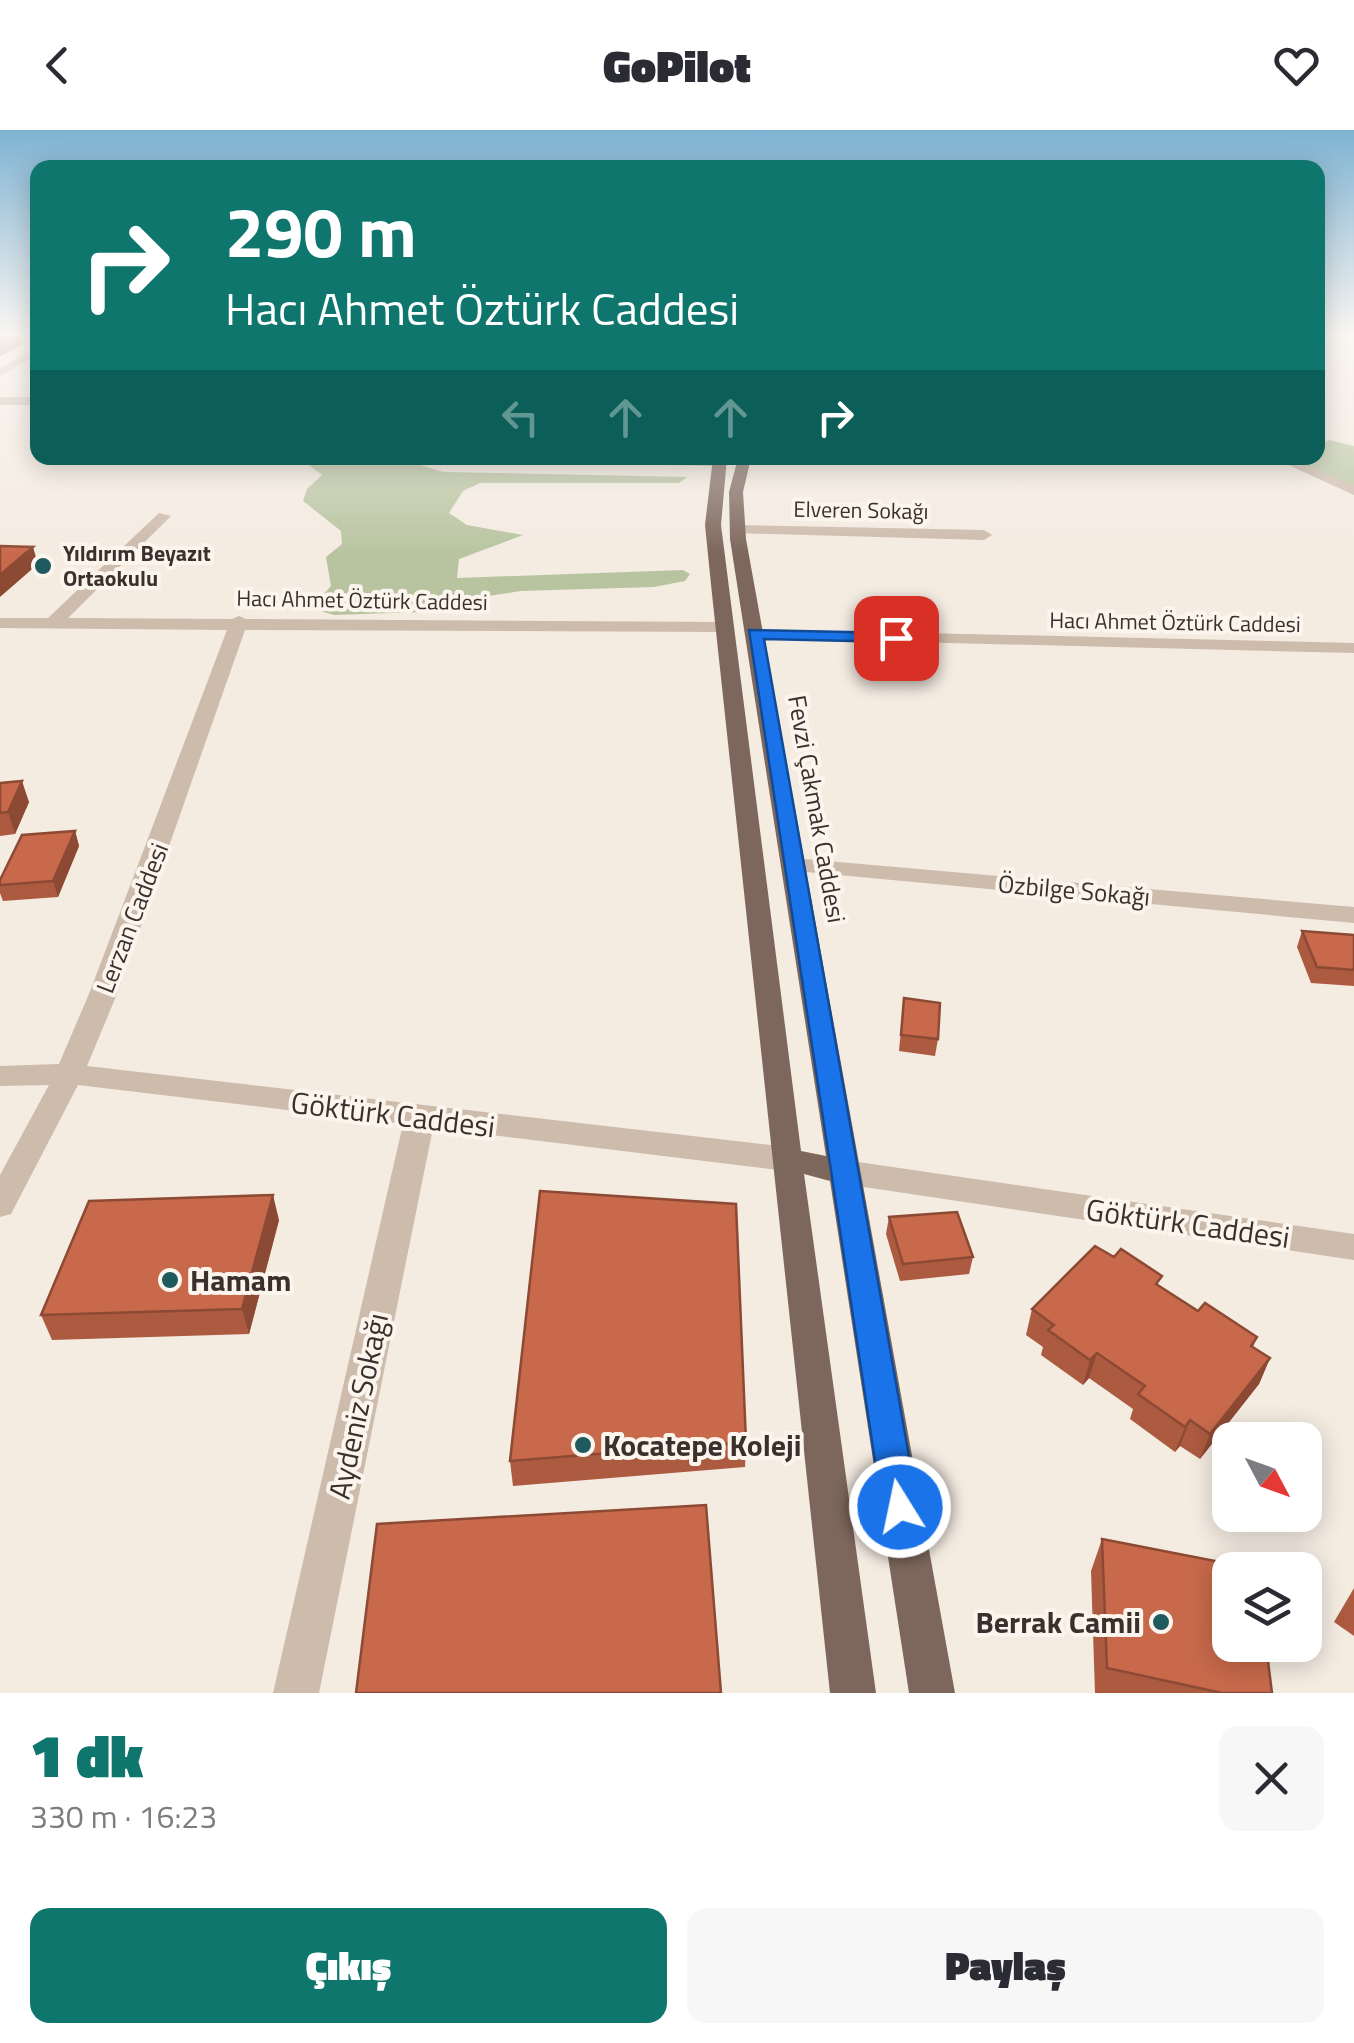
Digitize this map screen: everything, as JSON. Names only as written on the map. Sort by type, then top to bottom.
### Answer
[{"type":"main road","points":[[726,465],[713,525],[854,1693]]},
{"type":"main road","name":"Fevzi Çakmak Caddesi","points":[[729,465],[932,1693]]},
{"type":"main road","points":[[787,1159],[844,1172]]},
{"type":"street","points":[[1296,465],[1354,491]]},
{"type":"street","points":[[54,623],[164,516]]},
{"type":"street","name":"Elveren Sokağı","points":[[738,530],[984,535]]},
{"type":"street","name":"Hacı Ahmet Öztürk Caddesi","points":[[0,623],[239,621],[724,627]]},
{"type":"street","name":"Lerzan Caddesi","points":[[0,1205],[69,1074],[129,929],[239,621]]},
{"type":"street","name":"Hacı Ahmet Öztürk Caddesi","points":[[755,634],[1354,648]]},
{"type":"street","name":"Özbilge Sokağı","points":[[794,866],[1354,915]]},
{"type":"street","name":"Göktürk Caddesi","points":[[0,1076],[69,1074],[787,1159]]},
{"type":"street","name":"Aydeniz Sokağı","points":[[296,1693],[420,1118]]},
{"type":"street","name":"Göktürk Caddesi","points":[[844,1172],[1354,1247]]},
{"type":"green space","points":[[1325,442],[1354,446],[1354,488],[1303,465],[1325,465]]},
{"type":"green space","points":[[309,465],[420,465],[443,472],[687,477],[679,483],[480,483],[463,491],[449,513],[467,525],[523,535],[459,559],[457,578],[683,570],[690,574],[685,581],[654,587],[521,591],[488,596],[449,611],[334,615],[317,610],[314,605],[331,586],[326,557],[342,544],[341,531],[303,501],[307,489],[322,475]]},
{"type":"building","points":[[0,546],[33,547],[0,575]]},
{"type":"building","points":[[22,781],[8,812],[0,813],[0,783]]},
{"type":"building","points":[[75,831],[53,881],[0,885],[22,835]]},
{"type":"building","points":[[1302,931],[1354,935],[1354,970],[1317,967]]},
{"type":"building","points":[[904,998],[940,1003],[938,1039],[901,1035]]},
{"type":"building","points":[[540,1191],[736,1204],[746,1442],[510,1461]]},
{"type":"building","name":"Hamam","points":[[273,1195],[242,1309],[41,1315],[89,1201]]},
{"type":"building","points":[[957,1212],[973,1257],[903,1264],[889,1217]]},
{"type":"building","points":[[1095,1246],[1114,1257],[1121,1249],[1162,1276],[1156,1284],[1198,1311],[1205,1303],[1257,1337],[1251,1346],[1270,1358],[1219,1422],[1212,1422],[1210,1434],[1190,1420],[1185,1427],[1138,1394],[1145,1386],[1097,1353],[1090,1360],[1048,1330],[1054,1325],[1032,1309]]},
{"type":"building","points":[[706,1505],[721,1693],[356,1693],[377,1524]]},
{"type":"building","name":"Berrak Camii","points":[[1102,1539],[1212,1560],[1212,1662],[1268,1662],[1272,1693],[1222,1693],[1107,1668]]},
{"type":"place","name":"Yıldırım Beyazıt Ortaokulu","points":[[43,566]]},
{"type":"place","name":"Hamam","points":[[170,1280]]},
{"type":"place","name":"Kocatepe Koleji","points":[[583,1445]]},
{"type":"place","name":"Berrak Camii","points":[[1161,1622]]},
{"type":"route","points":[[896,638],[755,634],[900,1507]]}]
